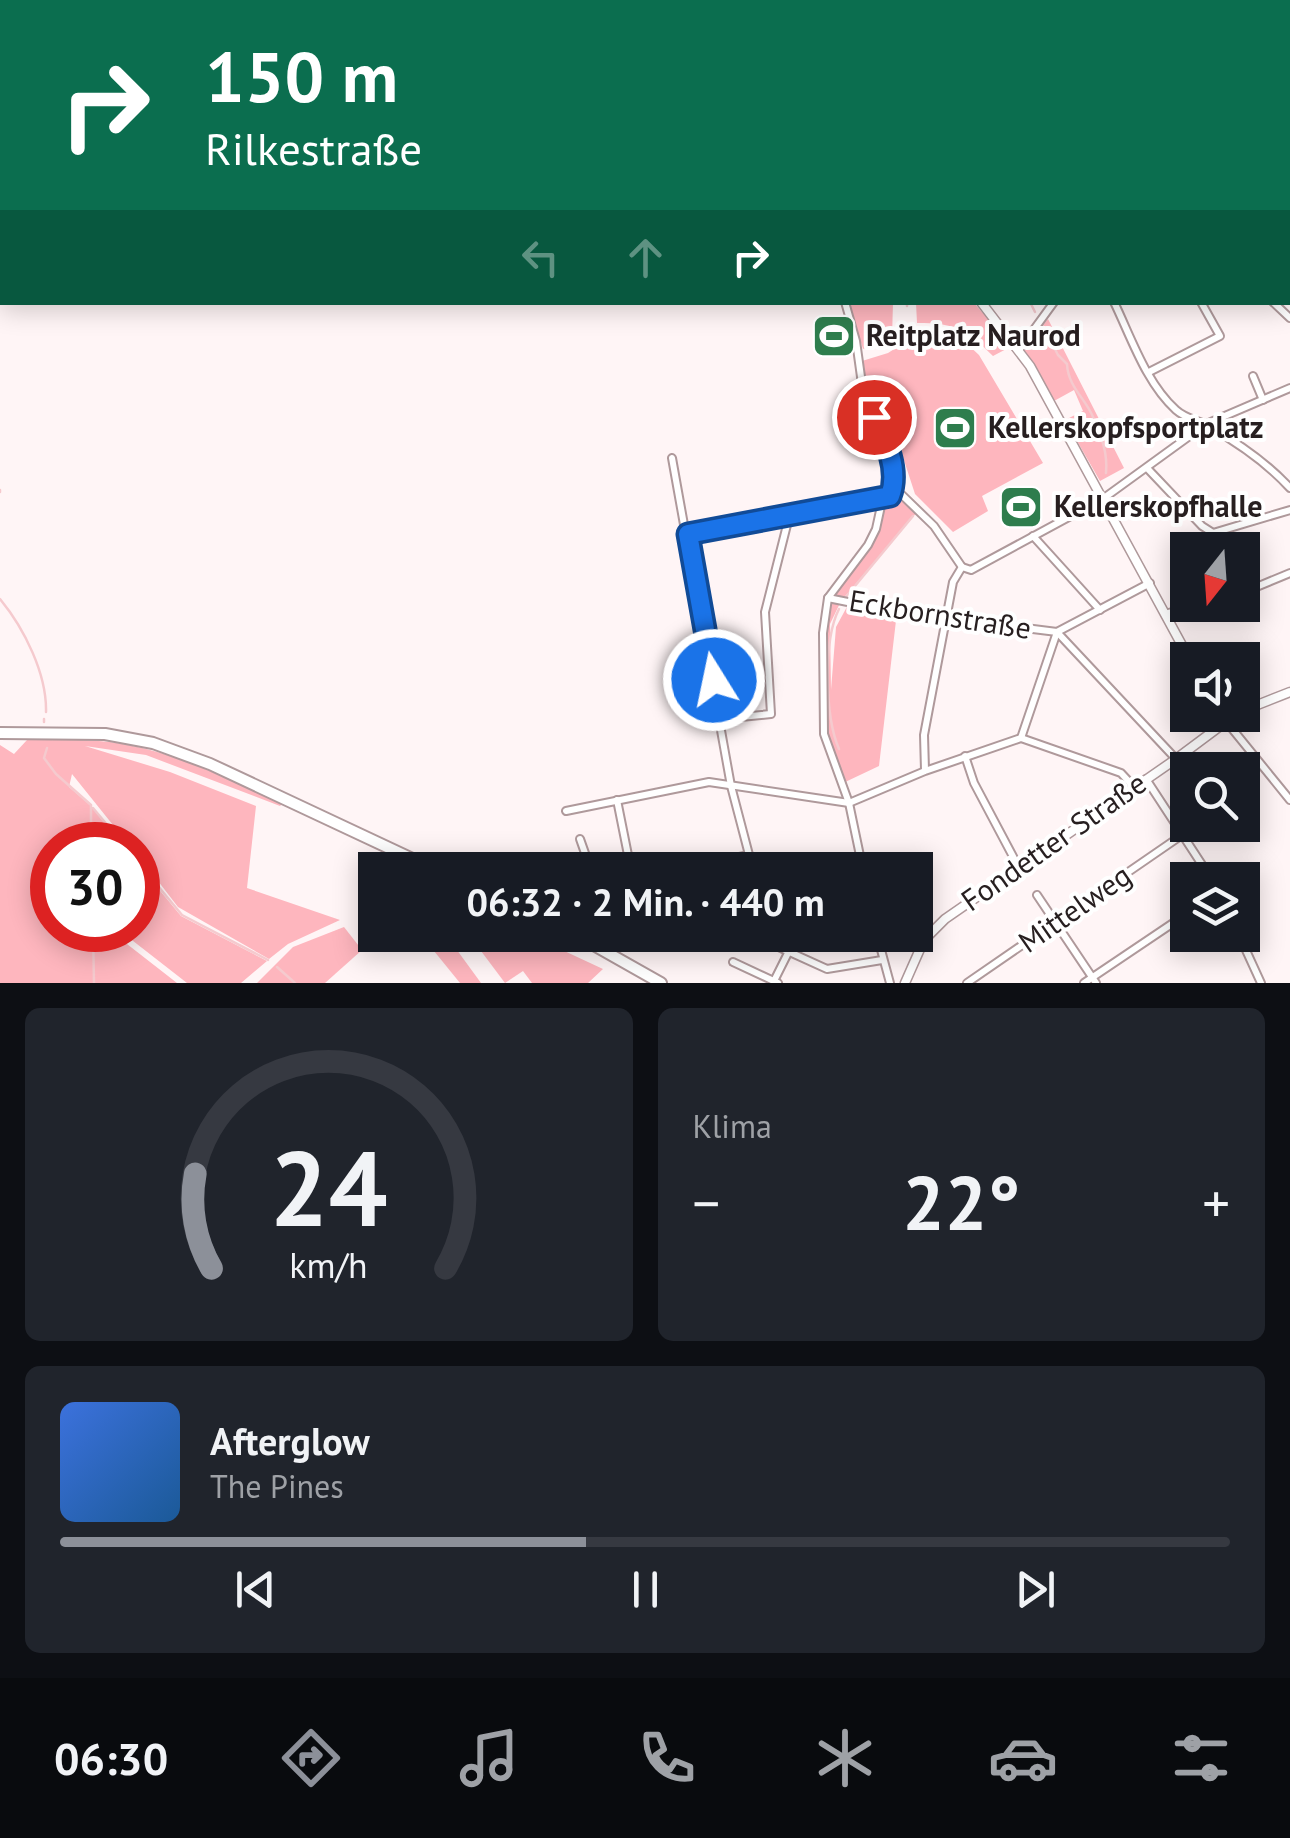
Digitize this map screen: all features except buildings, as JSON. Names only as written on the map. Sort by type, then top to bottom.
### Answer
[{"type":"main road","points":[[0,733],[94,733],[153,742],[210,764],[398,852]]},
{"type":"main road","points":[[606,952],[661,983]]},
{"type":"street","points":[[846,305],[862,384],[888,446],[894,485],[881,506],[868,545],[828,598],[823,633],[824,734],[849,803],[859,852]]},
{"type":"street","points":[[983,305],[1019,350],[1181,642]]},
{"type":"street","points":[[1019,350],[1052,305]]},
{"type":"street","points":[[1116,305],[1149,372],[1178,412],[1206,424],[1277,474],[1290,488]]},
{"type":"street","points":[[1149,372],[1220,336],[1203,305]]},
{"type":"street","points":[[1253,376],[1263,400]]},
{"type":"street","points":[[688,534],[902,496],[934,526],[962,567],[971,570],[1104,498],[1206,424],[1290,388]]},
{"type":"street","points":[[672,458],[731,786],[748,852]]},
{"type":"street","points":[[1148,468],[1202,526],[1213,532],[1290,510]]},
{"type":"street","points":[[720,719],[772,714],[765,612],[788,518]]},
{"type":"street","points":[[1033,536],[1100,610]]},
{"type":"street","points":[[925,771],[924,735],[953,582],[962,567]]},
{"type":"street","points":[[1260,586],[1290,573]]},
{"type":"street","points":[[1021,738],[1057,632],[1150,583]]},
{"type":"street","name":"Eckbornstraße","points":[[828,598],[897,612],[1057,632],[1170,754]]},
{"type":"street","points":[[1166,614],[1170,613]]},
{"type":"street","points":[[1260,705],[1289,694]]},
{"type":"street","name":"Fondetter Straße","points":[[1185,752],[1207,732]]},
{"type":"street","points":[[1234,732],[1290,800]]},
{"type":"street","points":[[566,811],[709,782],[849,803],[925,771],[1021,738],[1120,773],[1134,787]]},
{"type":"street","points":[[965,756],[986,808],[1018,866]]},
{"type":"street","name":"Fondetter Straße","points":[[905,983],[921,946],[936,926],[1170,764]]},
{"type":"street","points":[[1146,779],[1170,816]]},
{"type":"street","points":[[616,800],[628,852]]},
{"type":"street","points":[[580,839],[585,852]]},
{"type":"street","name":"Mittelweg","points":[[967,983],[1172,842]]},
{"type":"street","points":[[1038,894],[1094,980]]},
{"type":"street","points":[[1084,983],[1094,980],[1170,926]]},
{"type":"street","points":[[880,952],[890,983]]},
{"type":"street","points":[[1246,952],[1260,983]]},
{"type":"street","points":[[733,962],[776,982],[788,953],[827,969],[882,960]]},
{"type":"shaded area","points":[[850,305],[893,305],[892,337],[863,349]]},
{"type":"shaded area","points":[[916,305],[976,305],[1012,346],[993,356],[959,329],[917,323]]},
{"type":"shaded area","points":[[1048,319],[1124,468],[1100,481],[1065,420],[1083,411],[1074,390],[1054,401],[1023,349]]},
{"type":"shaded area","name":"Kellerskopfsportplatz","points":[[918,334],[951,337],[979,355],[1043,463],[982,496],[988,511],[953,532],[915,494],[899,445],[868,395],[862,361],[888,353]]},
{"type":"shaded area","points":[[902,495],[918,511],[841,601],[830,624],[831,690],[836,627],[849,603],[897,612],[879,766],[841,784],[824,734],[823,633],[828,598],[868,545],[881,506],[890,496]]},
{"type":"shaded area","points":[[27,740],[128,745],[168,755],[282,804],[146,755],[85,746],[170,772],[256,806],[247,888],[340,920],[288,944],[269,959],[178,907],[160,884],[160,822],[111,822],[72,774],[69,787],[104,822],[30,822],[30,952],[137,952],[177,983],[0,983],[0,745],[14,754]]},
{"type":"shaded area","points":[[160,891],[181,916],[267,961],[241,983],[187,983],[147,952],[160,952]]},
{"type":"shaded area","points":[[344,927],[360,952],[325,983],[257,983],[293,947]]},
{"type":"shaded area","points":[[435,952],[458,952],[481,983],[460,983]]},
{"type":"shaded area","points":[[482,952],[566,952],[603,969],[588,983],[532,983],[523,971],[505,983]]},
{"type":"waterway","points":[[1032,305],[1035,312]]},
{"type":"waterway","points":[[1043,326],[1093,417],[1105,451],[1106,473]]},
{"type":"waterway","points":[[845,598],[913,516]]},
{"type":"waterway","points":[[0,599],[32,652],[43,682],[46,712]]},
{"type":"waterway","points":[[839,609],[828,658],[831,718],[839,749]]},
{"type":"waterway","points":[[47,748],[44,758],[56,774],[91,805],[91,822]]},
{"type":"waterway","points":[[93,808],[105,822]]},
{"type":"waterway","points":[[160,888],[182,915],[268,960]]},
{"type":"waterway","points":[[93,952],[94,983]]},
{"type":"waterway","points":[[277,967],[295,983]]},
{"type":"place","name":"Reitplatz Naurod","points":[[834,336]]},
{"type":"place","name":"Kellerskopfsportplatz","points":[[955,428]]},
{"type":"place","name":"Kellerskopfhalle","points":[[1021,507]]},
{"type":"route","points":[[714,680],[688,534],[890,496],[894,485],[888,446],[874,417]]}]
